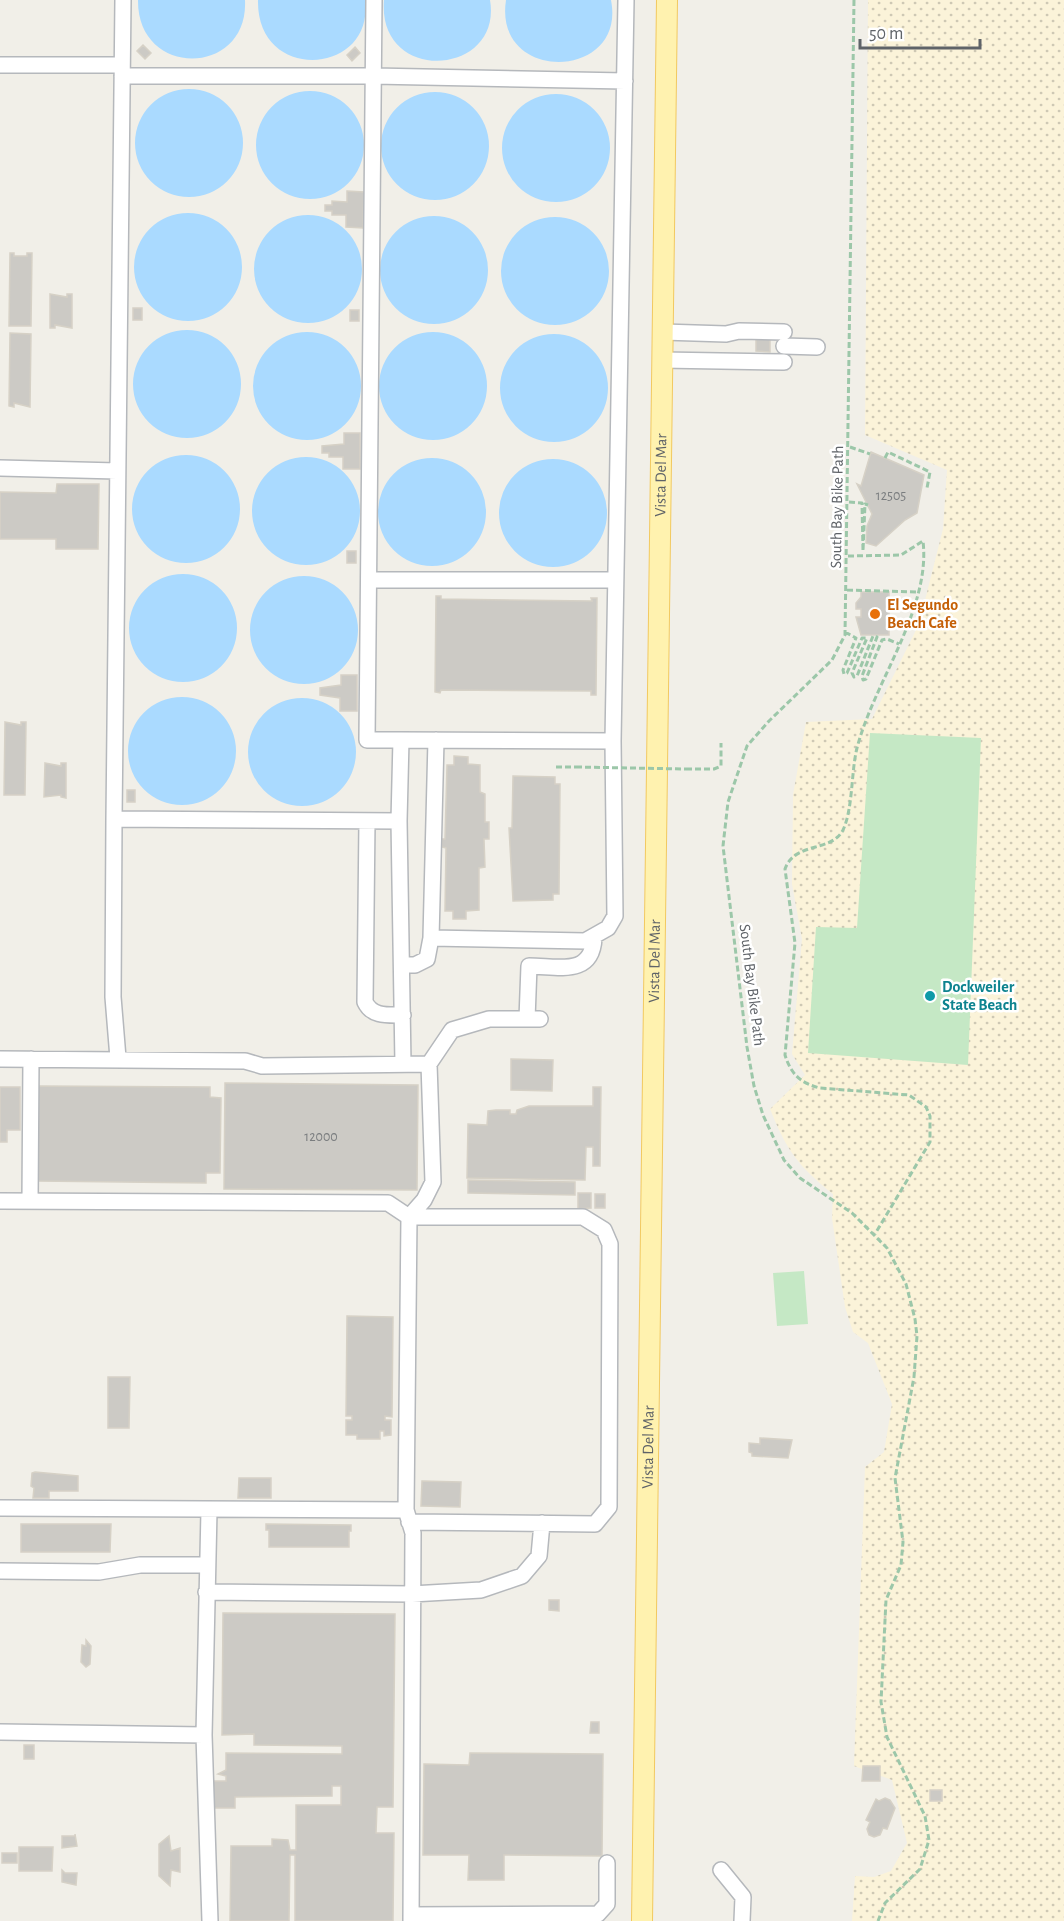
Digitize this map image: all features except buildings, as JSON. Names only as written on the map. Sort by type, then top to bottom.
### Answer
[{"type":"main road","name":"Vista Del Mar","points":[[642,1921],[667,0]]},
{"type":"lane","points":[[118,1058],[113,997],[123,0]]},
{"type":"lane","points":[[375,0],[367,740],[613,741]]},
{"type":"lane","points":[[431,939],[585,941],[594,938],[608,928],[615,916],[613,741],[626,0]]},
{"type":"lane","points":[[0,65],[122,71],[625,81]]},
{"type":"lane","points":[[663,332],[726,334],[739,331],[784,346]]},
{"type":"lane","points":[[662,360],[784,346],[817,347]]},
{"type":"lane","points":[[0,468],[117,471]]},
{"type":"lane","points":[[370,580],[615,580]]},
{"type":"lane","points":[[401,740],[399,821],[403,1064]]},
{"type":"lane","points":[[403,965],[415,965],[427,959],[431,939],[436,740]]},
{"type":"lane","points":[[114,819],[399,821]]},
{"type":"lane","points":[[366,821],[365,1002],[369,1010],[378,1014],[403,1016]]},
{"type":"lane","points":[[594,938],[594,952],[588,961],[578,966],[529,966],[534,1019],[489,1019],[452,1030],[429,1064],[433,1182],[424,1200],[409,1217],[408,1516],[413,1533],[411,1918],[598,1914],[607,1904],[607,1863]]},
{"type":"lane","points":[[0,1059],[118,1058],[245,1061],[262,1066],[429,1064]]},
{"type":"lane","points":[[30,1201],[31,1059]]},
{"type":"lane","points":[[0,1201],[388,1203],[409,1217],[583,1217],[603,1230],[610,1244],[609,1508],[595,1524],[408,1516],[0,1508]]},
{"type":"lane","points":[[209,1511],[204,1735],[210,1921]]},
{"type":"lane","points":[[206,1592],[412,1594],[481,1590],[522,1576],[539,1556],[542,1523]]},
{"type":"lane","points":[[0,1571],[99,1572],[140,1565],[207,1565]]},
{"type":"lane","points":[[0,1732],[204,1735]]},
{"type":"lane","points":[[721,1870],[743,1897],[742,1921]]},
{"type":"path","name":"South Bay Bike Path","points":[[854,0],[848,590],[845,632],[843,642],[832,660],[747,746],[728,802],[723,846],[747,1047],[753,1086],[763,1115],[784,1160],[800,1178],[852,1213],[876,1234],[887,1248],[906,1284],[917,1336],[914,1377],[895,1478],[903,1542],[901,1565],[886,1600],[882,1661],[882,1719],[887,1737],[925,1816],[929,1840],[920,1869],[885,1903],[878,1921]]},
{"type":"path","points":[[850,447],[870,454]]},
{"type":"path","points":[[885,458],[888,452],[930,471],[927,488]]},
{"type":"path","points":[[849,502],[862,503],[863,551],[865,504],[868,506]]},
{"type":"path","points":[[848,556],[902,555],[922,541],[924,554],[907,630],[862,728],[854,758],[843,829],[833,840],[793,855],[787,864],[784,875],[795,943],[785,1047],[789,1068],[796,1078],[820,1088],[909,1095],[926,1107],[930,1116],[930,1142],[876,1234]]},
{"type":"path","points":[[848,590],[917,592]]},
{"type":"path","points":[[845,632],[856,638],[843,670],[844,674],[862,638],[867,638],[852,674],[855,677],[873,636],[877,637],[862,676],[863,680],[866,679],[882,640],[887,639],[899,644]]},
{"type":"path","points":[[556,766],[714,769],[721,765],[721,743]]},
{"type":"sand","name":"Dockweiler State Beach","points":[[868,0],[1064,0],[1064,1921],[852,1921],[855,1876],[874,1877],[891,1871],[907,1843],[892,1780],[854,1766],[865,1467],[884,1452],[892,1404],[868,1343],[853,1332],[845,1307],[832,1218],[833,1194],[795,1157],[782,1136],[770,1109],[805,1075],[792,1054],[802,939],[792,884],[793,795],[806,722],[872,719],[919,624],[943,529],[947,470],[865,435]]},
{"type":"green space","points":[[870,733],[981,738],[968,1065],[808,1053],[816,927],[857,928]]},
{"type":"green space","points":[[804,1271],[808,1324],[777,1326],[773,1273]]},
{"type":"water","points":[[138,0],[245,0],[242,25],[230,44],[213,55],[193,58],[172,55],[155,44],[142,26]]},
{"type":"water","points":[[258,0],[365,0],[363,25],[352,44],[335,56],[314,60],[294,57],[275,46],[262,27]]},
{"type":"water","points":[[384,0],[490,0],[489,26],[478,44],[460,56],[439,61],[418,58],[399,47],[387,28]]},
{"type":"water","points":[[506,0],[611,0],[611,27],[600,46],[581,58],[560,62],[538,58],[519,47],[507,27]]},
{"type":"water","points":[[189,89],[210,93],[227,105],[239,122],[243,143],[239,164],[227,181],[210,193],[189,197],[168,193],[151,181],[139,164],[135,143],[139,122],[151,105],[168,93]]},
{"type":"water","points":[[310,91],[331,95],[348,107],[360,124],[364,145],[360,166],[348,183],[331,195],[310,199],[289,195],[272,183],[260,166],[256,145],[260,124],[272,107],[289,95]]},
{"type":"water","points":[[435,92],[456,96],[473,108],[485,125],[489,146],[485,167],[473,184],[456,196],[435,200],[414,196],[397,184],[385,167],[381,146],[385,125],[397,108],[414,96]]},
{"type":"water","points":[[556,94],[577,98],[594,110],[606,127],[610,148],[606,169],[594,186],[577,198],[556,202],[535,198],[518,186],[506,169],[502,148],[506,127],[518,110],[535,98]]},
{"type":"water","points":[[188,213],[209,217],[226,229],[238,246],[242,267],[238,288],[226,305],[209,317],[188,321],[167,317],[150,305],[138,288],[134,267],[138,246],[150,229],[167,217]]},
{"type":"water","points":[[308,215],[329,219],[346,231],[358,248],[362,269],[358,290],[346,307],[329,319],[308,323],[287,319],[270,307],[258,290],[254,269],[258,248],[270,231],[287,219]]},
{"type":"water","points":[[434,216],[455,220],[472,232],[484,249],[488,270],[484,291],[472,308],[455,320],[434,324],[413,320],[396,308],[384,291],[380,270],[384,249],[396,232],[413,220]]},
{"type":"water","points":[[555,217],[576,221],[593,233],[605,250],[609,271],[605,292],[593,309],[576,321],[555,325],[534,321],[517,309],[505,292],[501,271],[505,250],[517,233],[534,221]]},
{"type":"water","points":[[187,330],[208,334],[225,346],[237,363],[241,384],[237,405],[225,422],[208,434],[187,438],[166,434],[149,422],[137,405],[133,384],[137,363],[149,346],[166,334]]},
{"type":"water","points":[[307,332],[328,336],[345,348],[357,365],[361,386],[357,407],[345,424],[328,436],[307,440],[286,436],[269,424],[257,407],[253,386],[257,365],[269,348],[286,336]]},
{"type":"water","points":[[433,332],[454,336],[471,348],[483,365],[487,386],[483,407],[471,424],[454,436],[433,440],[412,436],[395,424],[383,407],[379,386],[383,365],[395,348],[412,336]]},
{"type":"water","points":[[554,334],[575,338],[592,350],[604,367],[608,388],[604,409],[592,426],[575,438],[554,442],[533,438],[516,426],[504,409],[500,388],[504,367],[516,350],[533,338]]},
{"type":"water","points":[[186,455],[207,459],[224,471],[236,488],[240,509],[236,530],[224,547],[207,559],[186,563],[165,559],[148,547],[136,530],[132,509],[136,488],[148,471],[165,459]]},
{"type":"water","points":[[306,457],[327,461],[344,473],[356,490],[360,511],[356,532],[344,549],[327,561],[306,565],[285,561],[268,549],[256,532],[252,511],[256,490],[268,473],[285,461]]},
{"type":"water","points":[[432,458],[453,462],[470,474],[482,491],[486,512],[482,533],[470,550],[453,562],[432,566],[411,562],[394,550],[382,533],[378,512],[382,491],[394,474],[411,462]]},
{"type":"water","points":[[553,459],[574,463],[591,475],[603,492],[607,513],[603,534],[591,551],[574,563],[553,567],[532,563],[515,551],[503,534],[499,513],[503,492],[515,475],[532,463]]},
{"type":"water","points":[[183,574],[204,578],[221,590],[233,607],[237,628],[233,649],[221,666],[204,678],[183,682],[162,678],[145,666],[133,649],[129,628],[133,607],[145,590],[162,578]]},
{"type":"water","points":[[304,576],[325,580],[342,592],[354,609],[358,630],[354,651],[342,668],[325,680],[304,684],[283,680],[266,668],[254,651],[250,630],[254,609],[266,592],[283,580]]},
{"type":"water","points":[[182,697],[203,701],[220,713],[232,730],[236,751],[232,772],[220,789],[203,801],[182,805],[161,801],[144,789],[132,772],[128,751],[132,730],[144,713],[161,701]]},
{"type":"water","points":[[302,698],[323,702],[340,714],[352,731],[356,752],[352,773],[340,790],[323,802],[302,806],[281,802],[264,790],[252,773],[248,752],[252,731],[264,714],[281,702]]},
{"type":"place","name":"El Segundo Beach Cafe","points":[[875,614]]},
{"type":"place","name":"Dockweiler State Beach","points":[[930,996]]}]
